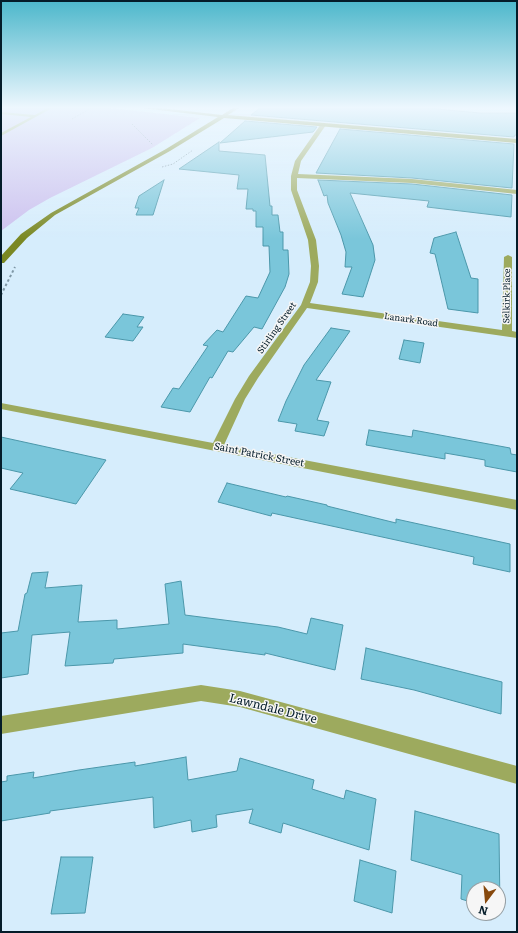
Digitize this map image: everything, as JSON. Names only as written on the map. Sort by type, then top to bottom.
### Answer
[{"type":"main road","points":[[1,261],[24,236],[53,214],[165,152]]},
{"type":"street","name":"Stirling Street","points":[[217,447],[240,399],[253,378],[305,306],[314,282],[315,266],[312,240],[294,190],[294,176],[298,161],[305,152]]},
{"type":"street","points":[[294,176],[412,181],[517,192]]},
{"type":"street","name":"Selkirk Place","points":[[507,334],[508,257]]},
{"type":"street","name":"Lanark Road","points":[[305,306],[517,336]]},
{"type":"street","name":"Saint Patrick Street","points":[[1,406],[517,505]]},
{"type":"street","name":"Lawndale Drive","points":[[1,724],[201,693],[240,699],[517,775]]},
{"type":"path","points":[[155,168],[170,165],[190,152]]},
{"type":"path","points":[[1,295],[17,264]]},
{"type":"shaded area","points":[[1,152],[145,152],[50,198],[29,210],[1,231]]},
{"type":"building","points":[[205,152],[265,155],[272,215],[278,215],[280,232],[283,232],[283,250],[288,250],[289,274],[285,287],[262,329],[254,327],[233,352],[228,351],[212,378],[210,377],[190,412],[161,407],[173,388],[179,389],[208,346],[203,345],[217,330],[223,332],[246,296],[258,298],[270,272],[269,246],[263,246],[263,227],[256,227],[256,211],[253,211],[253,209],[246,209],[248,189],[237,189],[239,175],[179,169]]},
{"type":"building","points":[[328,152],[514,152],[512,188],[412,178],[316,173]]},
{"type":"building","points":[[164,180],[153,215],[136,215],[139,208],[135,208],[139,196]]},
{"type":"building","points":[[318,180],[412,184],[512,195],[511,217],[427,207],[429,201],[350,193],[373,245],[375,260],[363,297],[342,294],[352,267],[345,267],[346,252],[341,235],[328,203],[327,195],[324,196]]},
{"type":"building","points":[[456,232],[471,278],[478,279],[478,313],[448,309],[435,254],[430,253],[434,238]]},
{"type":"building","points":[[123,314],[144,317],[137,327],[143,327],[133,341],[105,337]]},
{"type":"building","points":[[331,328],[350,331],[316,380],[331,382],[317,420],[329,422],[324,436],[295,431],[297,424],[278,421],[304,365]]},
{"type":"building","points":[[404,340],[424,343],[420,363],[399,359]]},
{"type":"building","points":[[369,430],[412,437],[413,430],[510,448],[511,454],[517,455],[517,472],[485,466],[485,460],[445,453],[445,459],[366,445]]},
{"type":"building","points":[[1,437],[106,460],[76,504],[10,489],[23,473],[1,468]]},
{"type":"building","points":[[227,483],[327,505],[396,523],[396,519],[510,544],[510,572],[473,564],[474,557],[272,513],[271,516],[218,502]]},
{"type":"building","points":[[48,572],[45,588],[82,585],[78,622],[117,620],[117,629],[169,624],[165,584],[181,581],[185,615],[278,627],[307,634],[311,618],[343,625],[335,670],[265,653],[265,655],[183,644],[183,653],[114,659],[113,663],[65,666],[70,632],[32,635],[28,674],[1,678],[1,633],[18,631],[25,594],[27,593],[32,573]]},
{"type":"building","points":[[366,648],[502,682],[501,714],[414,690],[361,679]]},
{"type":"building","points":[[186,757],[188,780],[237,771],[240,758],[314,780],[312,789],[344,799],[346,790],[376,799],[369,850],[283,823],[281,833],[249,823],[253,809],[216,815],[217,827],[192,832],[191,820],[154,828],[153,797],[50,811],[50,813],[1,821],[1,782],[7,781],[7,776],[34,772],[33,778],[135,762],[135,766]]},
{"type":"building","points":[[415,811],[499,834],[500,881],[466,881],[466,901],[461,899],[462,875],[411,860]]},
{"type":"building","points":[[61,857],[93,857],[85,913],[51,914]]},
{"type":"building","points":[[360,860],[396,871],[392,913],[354,901]]}]
